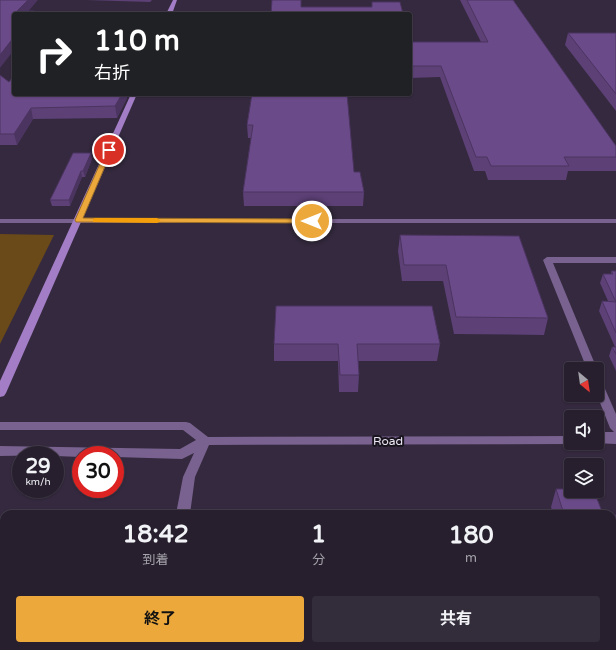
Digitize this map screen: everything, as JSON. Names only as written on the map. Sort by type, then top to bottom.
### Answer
[{"type":"street","points":[[170,12],[175,0]]},
{"type":"street","points":[[0,393],[133,96]]},
{"type":"street","points":[[0,221],[616,221]]},
{"type":"street","points":[[589,362],[547,260],[616,260]]},
{"type":"street","points":[[604,399],[616,428]]},
{"type":"street","points":[[0,426],[186,426],[209,441]]},
{"type":"street","points":[[0,451],[182,454],[209,441],[564,436]]},
{"type":"street","points":[[604,436],[616,436]]},
{"type":"street","name":"Road","points":[[209,441],[564,440]]},
{"type":"street","points":[[604,440],[616,440]]},
{"type":"street","points":[[184,510],[189,477],[209,441]]},
{"type":"shaded area","points":[[0,234],[54,235],[0,344]]},
{"type":"building","points":[[0,0],[28,0],[17,11],[34,11],[12,12],[12,40],[0,55]]},
{"type":"building","points":[[272,0],[301,0],[301,7],[372,7],[372,2],[400,2],[402,12],[271,12]]},
{"type":"building","points":[[467,0],[513,0],[616,146],[616,157],[564,157],[569,166],[491,166],[487,157],[476,157],[441,66],[412,66],[412,42],[488,42]]},
{"type":"building","points":[[568,33],[616,33],[616,94]]},
{"type":"building","points":[[0,75],[9,82],[12,78],[12,96],[121,96],[115,106],[31,108],[14,134],[0,134]]},
{"type":"building","points":[[252,96],[347,96],[354,172],[360,172],[364,192],[243,192],[253,125],[247,125]]},
{"type":"building","points":[[73,153],[91,153],[83,171],[81,171],[69,200],[50,200]]},
{"type":"building","points":[[400,235],[519,236],[548,318],[456,317],[446,265],[404,265]]},
{"type":"building","points":[[611,271],[616,271],[616,302],[603,274],[613,274]]},
{"type":"building","points":[[602,301],[616,302],[616,333]]},
{"type":"building","points":[[276,306],[432,306],[440,344],[357,344],[359,375],[340,375],[338,344],[274,344]]},
{"type":"building","points":[[612,347],[616,347],[616,354]]},
{"type":"building","points":[[556,489],[564,489],[564,498],[597,498],[601,510],[563,510]]},
{"type":"slow traffic","points":[[95,220],[157,221]]},
{"type":"route","points":[[109,150],[78,220],[312,221]]}]
